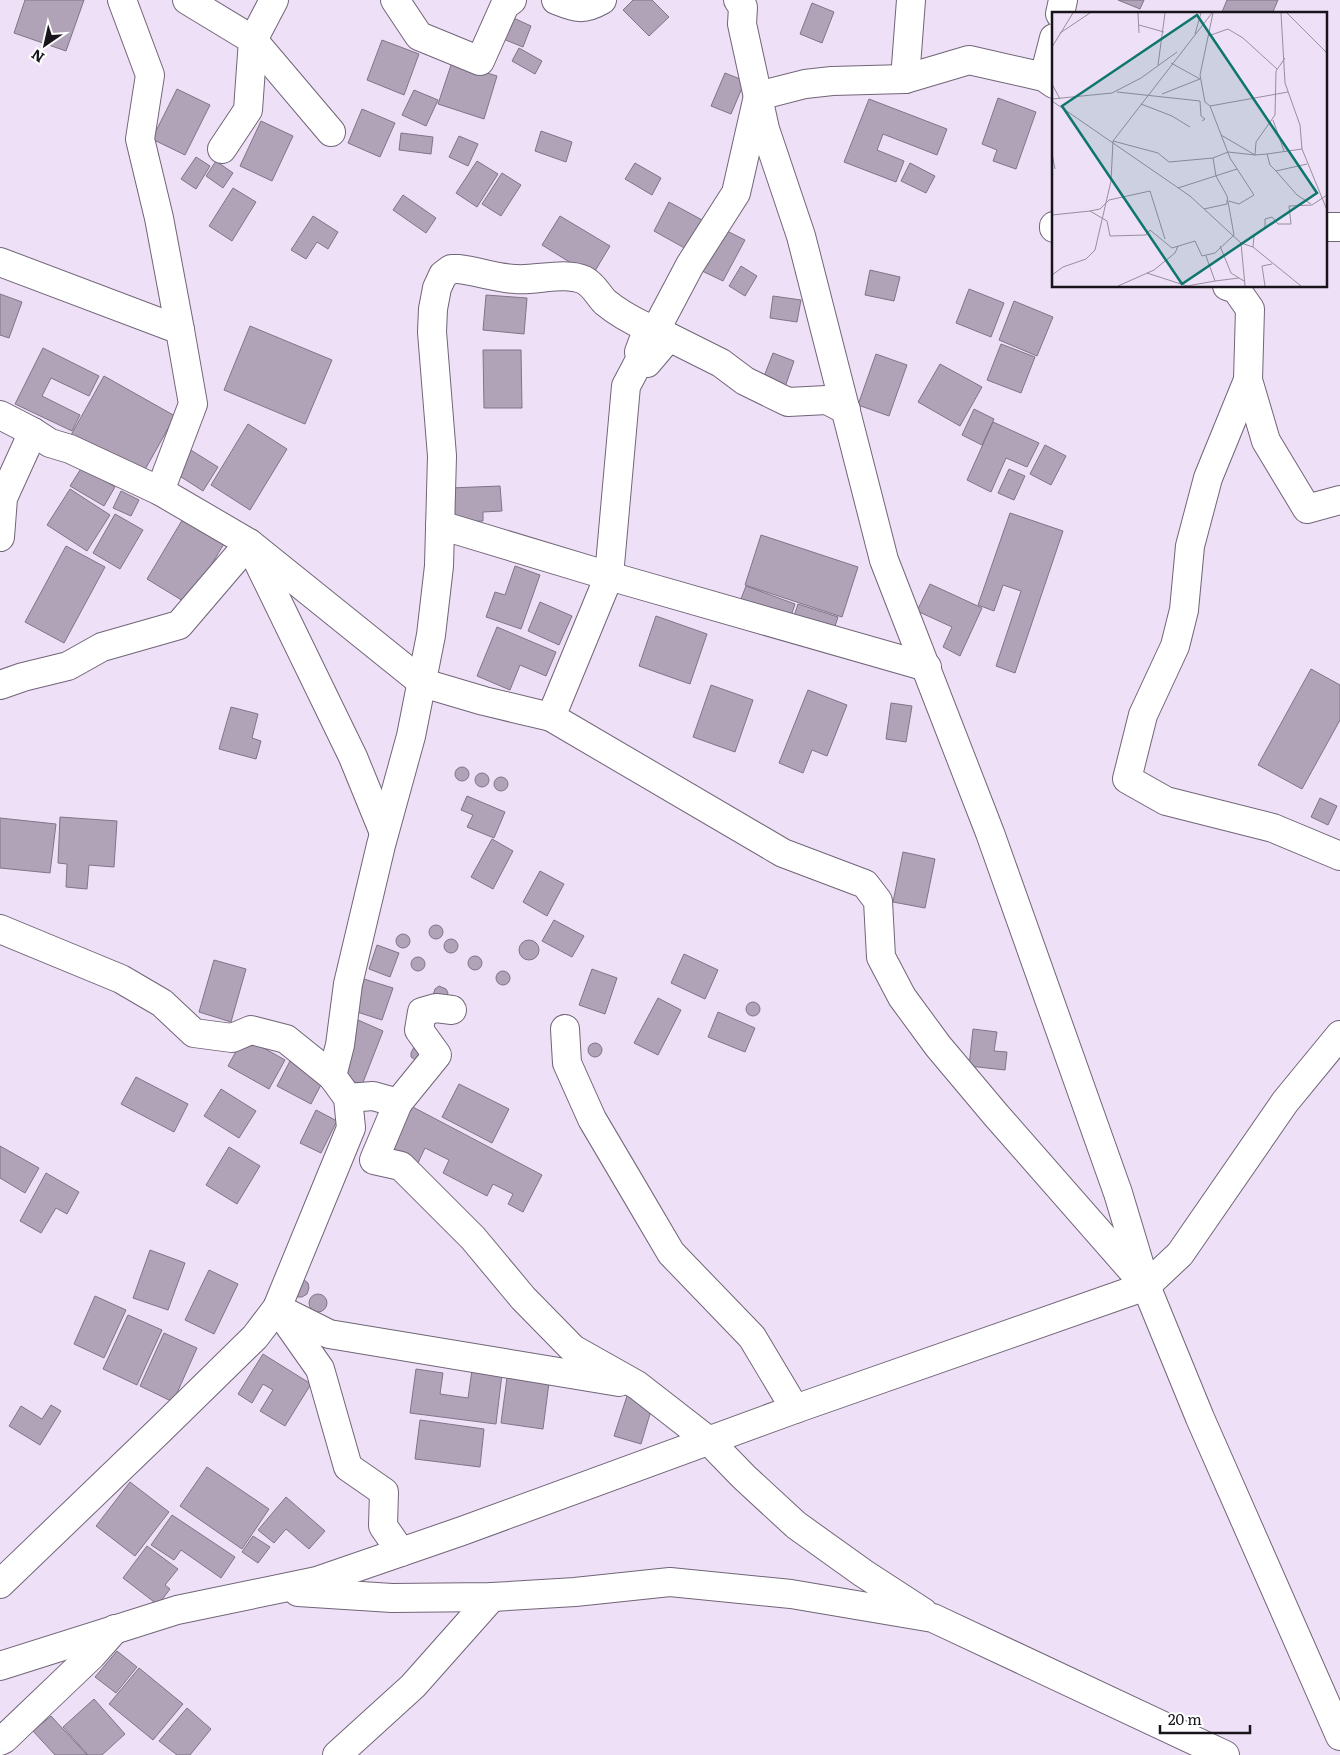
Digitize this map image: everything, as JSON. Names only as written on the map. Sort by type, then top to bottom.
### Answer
[{"type":"street","points":[[122,0],[150,75],[140,139],[159,218],[193,404],[160,491]]},
{"type":"street","points":[[187,0],[253,40],[331,132]]},
{"type":"street","points":[[222,149],[248,110],[253,40],[274,0]]},
{"type":"street","points":[[396,0],[419,36],[480,61],[505,5],[512,0]]},
{"type":"street","points":[[556,0],[575,8],[594,4],[602,0]]},
{"type":"street","points":[[905,79],[911,0]]},
{"type":"street","points":[[744,2],[742,24],[765,129],[801,236],[884,560],[990,833],[1115,1184],[1146,1286],[1200,1418],[1340,1736]]},
{"type":"street","points":[[758,96],[805,84],[832,81],[905,79],[968,60],[1049,80],[1052,55]]},
{"type":"street","points":[[626,386],[690,264],[736,193],[758,96]]},
{"type":"street","points":[[0,262],[180,330]]},
{"type":"street","points":[[332,1076],[340,1045],[348,984],[384,833],[411,736],[431,635],[438,566],[442,456],[432,332],[437,288],[447,271],[458,268],[518,280],[570,276],[583,280],[592,285],[605,302],[628,318],[648,328],[626,386],[609,576],[551,717]]},
{"type":"street","points":[[1233,288],[1236,289],[1250,309],[1248,380],[1266,441],[1307,510],[1340,500]]},
{"type":"street","points":[[626,386],[669,337],[721,363],[745,381],[788,402],[827,400],[846,410]]},
{"type":"street","points":[[1248,380],[1208,478],[1190,546],[1184,610],[1175,646],[1143,716],[1127,779],[1166,801],[1273,828],[1340,856]]},
{"type":"street","points":[[0,414],[50,443],[70,449],[160,491],[249,543],[423,683],[484,701],[551,717],[783,853],[864,884],[878,902],[882,957],[902,997],[938,1046],[996,1115],[1146,1286]]},
{"type":"street","points":[[0,537],[3,498],[33,432]]},
{"type":"street","points":[[440,525],[609,576],[927,667]]},
{"type":"street","points":[[0,685],[23,677],[68,666],[102,647],[179,625],[249,543]]},
{"type":"street","points":[[249,543],[353,758],[384,833]]},
{"type":"street","points":[[0,928],[121,979],[162,1004],[194,1033],[232,1038],[251,1030],[286,1039],[332,1076],[348,1098],[351,1128],[278,1308],[241,1350],[12,1560],[0,1584]]},
{"type":"street","points":[[452,1010],[436,1008],[422,1012],[418,1030],[437,1054],[398,1104],[374,1160],[401,1166],[472,1238],[523,1298],[572,1350],[637,1385],[709,1440],[744,1477],[796,1525],[863,1573],[933,1618],[1225,1755]]},
{"type":"street","points":[[565,1029],[567,1063],[592,1119],[631,1186],[672,1253],[752,1337],[795,1409]]},
{"type":"street","points":[[0,1666],[177,1610],[317,1581],[462,1531],[795,1409],[1146,1286],[1180,1254],[1285,1102],[1340,1035]]},
{"type":"street","points":[[348,1098],[373,1096],[398,1104]]},
{"type":"street","points":[[278,1308],[329,1334],[637,1385]]},
{"type":"street","points":[[278,1308],[320,1369],[348,1467],[384,1492],[383,1526],[401,1552]]},
{"type":"street","points":[[272,1590],[392,1598],[492,1597],[575,1592],[670,1582],[791,1594],[933,1618]]},
{"type":"street","points":[[337,1755],[413,1686],[492,1597]]},
{"type":"street","points":[[0,1741],[85,1662],[115,1630]]},
{"type":"building","points":[[25,0],[84,0],[66,51],[14,33]]},
{"type":"building","points":[[633,0],[652,0],[669,17],[649,36],[623,10]]},
{"type":"building","points":[[1118,0],[1144,0],[1140,9]]},
{"type":"building","points":[[1227,0],[1278,0],[1273,12],[1222,12]]},
{"type":"building","points":[[812,3],[834,12],[822,43],[800,34]]},
{"type":"building","points":[[507,15],[531,26],[523,47],[498,37]]},
{"type":"building","points":[[382,40],[419,54],[404,95],[367,80]]},
{"type":"building","points":[[519,48],[542,61],[535,74],[512,61]]},
{"type":"building","points":[[452,62],[497,76],[484,119],[438,104]]},
{"type":"building","points":[[725,73],[745,81],[731,114],[711,106]]},
{"type":"building","points":[[177,89],[210,105],[185,155],[152,139]]},
{"type":"building","points":[[414,90],[438,100],[426,126],[402,115]]},
{"type":"building","points":[[998,98],[1036,112],[1016,169],[993,161],[997,150],[982,144]]},
{"type":"building","points":[[869,99],[947,129],[937,155],[883,134],[877,150],[904,161],[896,182],[844,162]]},
{"type":"building","points":[[362,109],[395,123],[380,157],[348,143]]},
{"type":"building","points":[[261,121],[293,136],[272,181],[240,166]]},
{"type":"building","points":[[541,131],[572,142],[566,162],[535,151]]},
{"type":"building","points":[[401,133],[433,137],[431,154],[399,150]]},
{"type":"building","points":[[459,136],[478,144],[468,166],[449,157]]},
{"type":"building","points":[[196,157],[210,166],[196,189],[181,179]]},
{"type":"building","points":[[216,161],[233,173],[223,188],[206,176]]},
{"type":"building","points":[[477,161],[498,174],[477,207],[456,193]]},
{"type":"building","points":[[635,163],[661,178],[652,195],[625,179]]},
{"type":"building","points":[[910,163],[935,176],[926,193],[901,181]]},
{"type":"building","points":[[502,173],[521,185],[501,216],[482,204]]},
{"type":"building","points":[[233,188],[256,202],[232,241],[209,226]]},
{"type":"building","points":[[403,195],[436,218],[426,233],[393,210]]},
{"type":"building","points":[[669,202],[704,221],[688,250],[654,231]]},
{"type":"building","points":[[313,216],[338,232],[328,249],[317,242],[306,259],[291,250]]},
{"type":"building","points":[[560,216],[610,246],[592,276],[542,245]]},
{"type":"building","points":[[717,226],[745,240],[723,281],[698,269]]},
{"type":"building","points":[[741,266],[757,276],[745,296],[729,286]]},
{"type":"building","points":[[870,270],[900,277],[894,301],[865,295]]},
{"type":"building","points":[[969,289],[1004,303],[991,337],[956,323]]},
{"type":"building","points":[[0,294],[22,302],[9,338],[0,335]]},
{"type":"building","points":[[486,295],[527,298],[524,334],[483,330]]},
{"type":"building","points":[[773,296],[801,300],[797,322],[770,318]]},
{"type":"building","points":[[1014,301],[1053,317],[1037,356],[999,340]]},
{"type":"building","points":[[250,326],[332,360],[305,424],[224,390]]},
{"type":"building","points":[[1001,344],[1035,357],[1021,393],[987,380]]},
{"type":"building","points":[[43,348],[99,376],[89,396],[51,378],[42,396],[80,415],[72,431],[15,404]]},
{"type":"building","points":[[483,350],[521,350],[522,408],[484,408]]},
{"type":"building","points":[[773,353],[794,361],[785,387],[763,379]]},
{"type":"building","points":[[876,354],[907,365],[889,416],[858,405]]},
{"type":"building","points":[[940,364],[982,387],[960,426],[918,402]]},
{"type":"building","points":[[104,376],[175,416],[142,475],[71,435]]},
{"type":"building","points":[[974,409],[994,419],[982,445],[962,435]]},
{"type":"building","points":[[993,422],[1039,443],[1027,467],[1006,458],[991,492],[967,480]]},
{"type":"building","points":[[248,424],[287,449],[250,510],[211,485]]},
{"type":"building","points":[[1045,445],[1066,456],[1051,485],[1030,474]]},
{"type":"building","points":[[186,447],[218,467],[203,491],[172,471]]},
{"type":"building","points":[[82,467],[115,487],[104,506],[70,486]]},
{"type":"building","points":[[1009,469],[1025,476],[1014,500],[998,493]]},
{"type":"building","points":[[500,486],[502,511],[483,512],[483,521],[452,522],[450,488]]},
{"type":"building","points":[[70,489],[110,515],[87,551],[47,525]]},
{"type":"building","points":[[121,491],[139,500],[131,516],[113,508]]},
{"type":"building","points":[[1010,513],[1063,531],[1015,673],[996,666],[1021,591],[1003,585],[994,611],[978,605]]},
{"type":"building","points":[[115,514],[143,530],[120,569],[93,553]]},
{"type":"building","points":[[184,517],[225,542],[188,604],[147,579]]},
{"type":"building","points":[[761,535],[858,567],[842,617],[745,585]]},
{"type":"building","points":[[66,546],[105,567],[64,643],[25,622]]},
{"type":"building","points":[[515,566],[540,575],[521,629],[486,617],[495,592],[505,595]]},
{"type":"building","points":[[930,584],[982,608],[960,656],[943,647],[952,627],[917,611]]},
{"type":"building","points":[[746,586],[795,604],[789,622],[739,604]]},
{"type":"building","points":[[540,602],[572,616],[559,645],[528,631]]},
{"type":"building","points":[[798,604],[838,617],[832,635],[792,622]]},
{"type":"building","points":[[656,616],[707,634],[690,684],[639,666]]},
{"type":"building","points":[[497,627],[556,652],[546,676],[520,665],[510,690],[477,676]]},
{"type":"building","points":[[1311,669],[1340,685],[1340,720],[1302,789],[1258,765]]},
{"type":"building","points":[[711,685],[753,700],[735,752],[693,737]]},
{"type":"building","points":[[808,690],[847,705],[827,756],[812,750],[803,773],[779,763]]},
{"type":"building","points":[[891,703],[912,706],[906,742],[886,739]]},
{"type":"building","points":[[231,707],[258,714],[252,738],[261,741],[256,759],[219,749]]},
{"type":"building","points":[[459,767],[465,767],[469,774],[465,781],[459,781],[455,777],[455,771]]},
{"type":"building","points":[[479,773],[485,773],[489,780],[485,787],[479,787],[475,783],[475,777]]},
{"type":"building","points":[[498,777],[504,777],[508,784],[504,791],[498,791],[494,787],[494,781]]},
{"type":"building","points":[[467,796],[505,812],[494,838],[467,827],[473,815],[461,810]]},
{"type":"building","points":[[1320,798],[1337,806],[1328,825],[1311,817]]},
{"type":"building","points":[[60,817],[117,821],[114,867],[89,865],[87,889],[66,887],[67,864],[58,863]]},
{"type":"building","points":[[0,818],[56,824],[50,873],[0,868]]},
{"type":"building","points":[[492,839],[513,851],[493,889],[471,877]]},
{"type":"building","points":[[903,852],[935,859],[925,908],[893,902]]},
{"type":"building","points":[[540,871],[564,884],[547,916],[523,902]]},
{"type":"building","points":[[554,920],[584,936],[572,957],[542,941]]},
{"type":"building","points":[[433,925],[439,925],[443,932],[439,939],[433,939],[429,935],[429,929]]},
{"type":"building","points":[[400,934],[406,934],[410,941],[406,948],[400,948],[396,944],[396,938]]},
{"type":"building","points":[[448,939],[454,939],[458,946],[454,953],[448,953],[444,949],[444,943]]},
{"type":"building","points":[[529,940],[536,943],[539,950],[536,957],[529,960],[522,957],[519,950],[522,943]]},
{"type":"building","points":[[377,945],[399,953],[390,977],[369,969]]},
{"type":"building","points":[[684,954],[718,970],[705,999],[671,983]]},
{"type":"building","points":[[472,956],[478,956],[482,963],[478,970],[472,970],[468,966],[468,960]]},
{"type":"building","points":[[415,957],[421,957],[425,964],[421,971],[415,971],[411,967],[411,961]]},
{"type":"building","points":[[214,960],[246,969],[231,1022],[199,1012]]},
{"type":"building","points":[[592,969],[617,978],[605,1014],[579,1005]]},
{"type":"building","points":[[500,971],[506,971],[510,978],[506,985],[500,985],[496,981],[496,975]]},
{"type":"building","points":[[364,979],[393,988],[382,1020],[354,1011]]},
{"type":"building","points":[[439,986],[446,989],[448,993],[446,998],[433,995],[435,989]]},
{"type":"building","points":[[658,998],[681,1010],[658,1055],[634,1043]]},
{"type":"building","points":[[753,1002],[758,1004],[760,1009],[758,1014],[753,1016],[748,1014],[746,1009],[748,1004]]},
{"type":"building","points":[[718,1012],[755,1028],[745,1052],[708,1037]]},
{"type":"building","points":[[358,1020],[383,1031],[362,1085],[336,1075]]},
{"type":"building","points":[[973,1029],[997,1032],[994,1051],[1007,1052],[1005,1070],[969,1066]]},
{"type":"building","points":[[244,1037],[285,1060],[269,1089],[228,1066]]},
{"type":"building","points":[[592,1043],[598,1043],[602,1050],[598,1057],[592,1057],[588,1053],[588,1047]]},
{"type":"building","points":[[414,1047],[424,1049],[417,1061],[411,1057]]},
{"type":"building","points":[[290,1061],[324,1079],[311,1104],[277,1086]]},
{"type":"building","points":[[136,1077],[188,1104],[174,1132],[121,1104]]},
{"type":"building","points":[[459,1084],[509,1109],[492,1143],[442,1117]]},
{"type":"building","points":[[221,1089],[256,1111],[239,1138],[204,1116]]},
{"type":"building","points":[[409,1105],[542,1175],[523,1212],[508,1204],[513,1194],[493,1184],[487,1196],[443,1173],[449,1160],[425,1148],[417,1165],[386,1149]]},
{"type":"building","points":[[316,1110],[337,1121],[321,1153],[300,1143]]},
{"type":"building","points":[[0,1146],[39,1168],[25,1193],[0,1178]]},
{"type":"building","points":[[229,1147],[260,1166],[237,1204],[206,1185]]},
{"type":"building","points":[[46,1173],[79,1192],[67,1214],[56,1208],[41,1233],[20,1221]]},
{"type":"building","points":[[150,1250],[185,1263],[168,1310],[133,1298]]},
{"type":"building","points":[[209,1270],[238,1284],[214,1334],[185,1320]]},
{"type":"building","points":[[303,1279],[308,1283],[307,1294],[302,1297],[296,1297]]},
{"type":"building","points":[[318,1294],[324,1297],[327,1303],[324,1309],[318,1312],[312,1309],[309,1303],[312,1297]]},
{"type":"building","points":[[95,1296],[126,1310],[104,1358],[74,1344]]},
{"type":"building","points":[[128,1315],[162,1330],[137,1385],[103,1369]]},
{"type":"building","points":[[164,1333],[197,1348],[173,1402],[140,1386]]},
{"type":"building","points":[[263,1354],[311,1384],[285,1426],[260,1411],[273,1390],[263,1384],[252,1403],[238,1394]]},
{"type":"building","points":[[416,1369],[443,1373],[440,1394],[468,1398],[472,1370],[502,1374],[496,1424],[410,1413]]},
{"type":"building","points":[[508,1370],[550,1375],[543,1429],[501,1423]]},
{"type":"building","points":[[627,1396],[653,1404],[641,1444],[614,1436]]},
{"type":"building","points":[[51,1405],[61,1411],[40,1445],[9,1426],[21,1406],[42,1419]]},
{"type":"building","points":[[420,1420],[484,1429],[480,1467],[415,1459]]},
{"type":"building","points":[[207,1467],[269,1509],[242,1549],[180,1506]]},
{"type":"building","points":[[130,1482],[169,1512],[135,1556],[96,1526]]},
{"type":"building","points":[[286,1497],[325,1531],[309,1549],[286,1529],[274,1543],[258,1530]]},
{"type":"building","points":[[172,1515],[235,1557],[221,1578],[181,1550],[174,1560],[151,1545]]},
{"type":"building","points":[[253,1536],[270,1547],[258,1563],[242,1552]]},
{"type":"building","points":[[147,1546],[178,1569],[165,1585],[170,1589],[158,1605],[123,1578]]},
{"type":"building","points":[[117,1651],[137,1667],[116,1693],[95,1677]]},
{"type":"building","points":[[139,1668],[183,1704],[153,1740],[109,1704]]},
{"type":"building","points":[[94,1699],[125,1734],[102,1755],[88,1755],[63,1727]]},
{"type":"building","points":[[187,1708],[211,1729],[190,1755],[177,1755],[159,1741]]},
{"type":"building","points":[[51,1716],[87,1755],[55,1755],[33,1731]]}]
